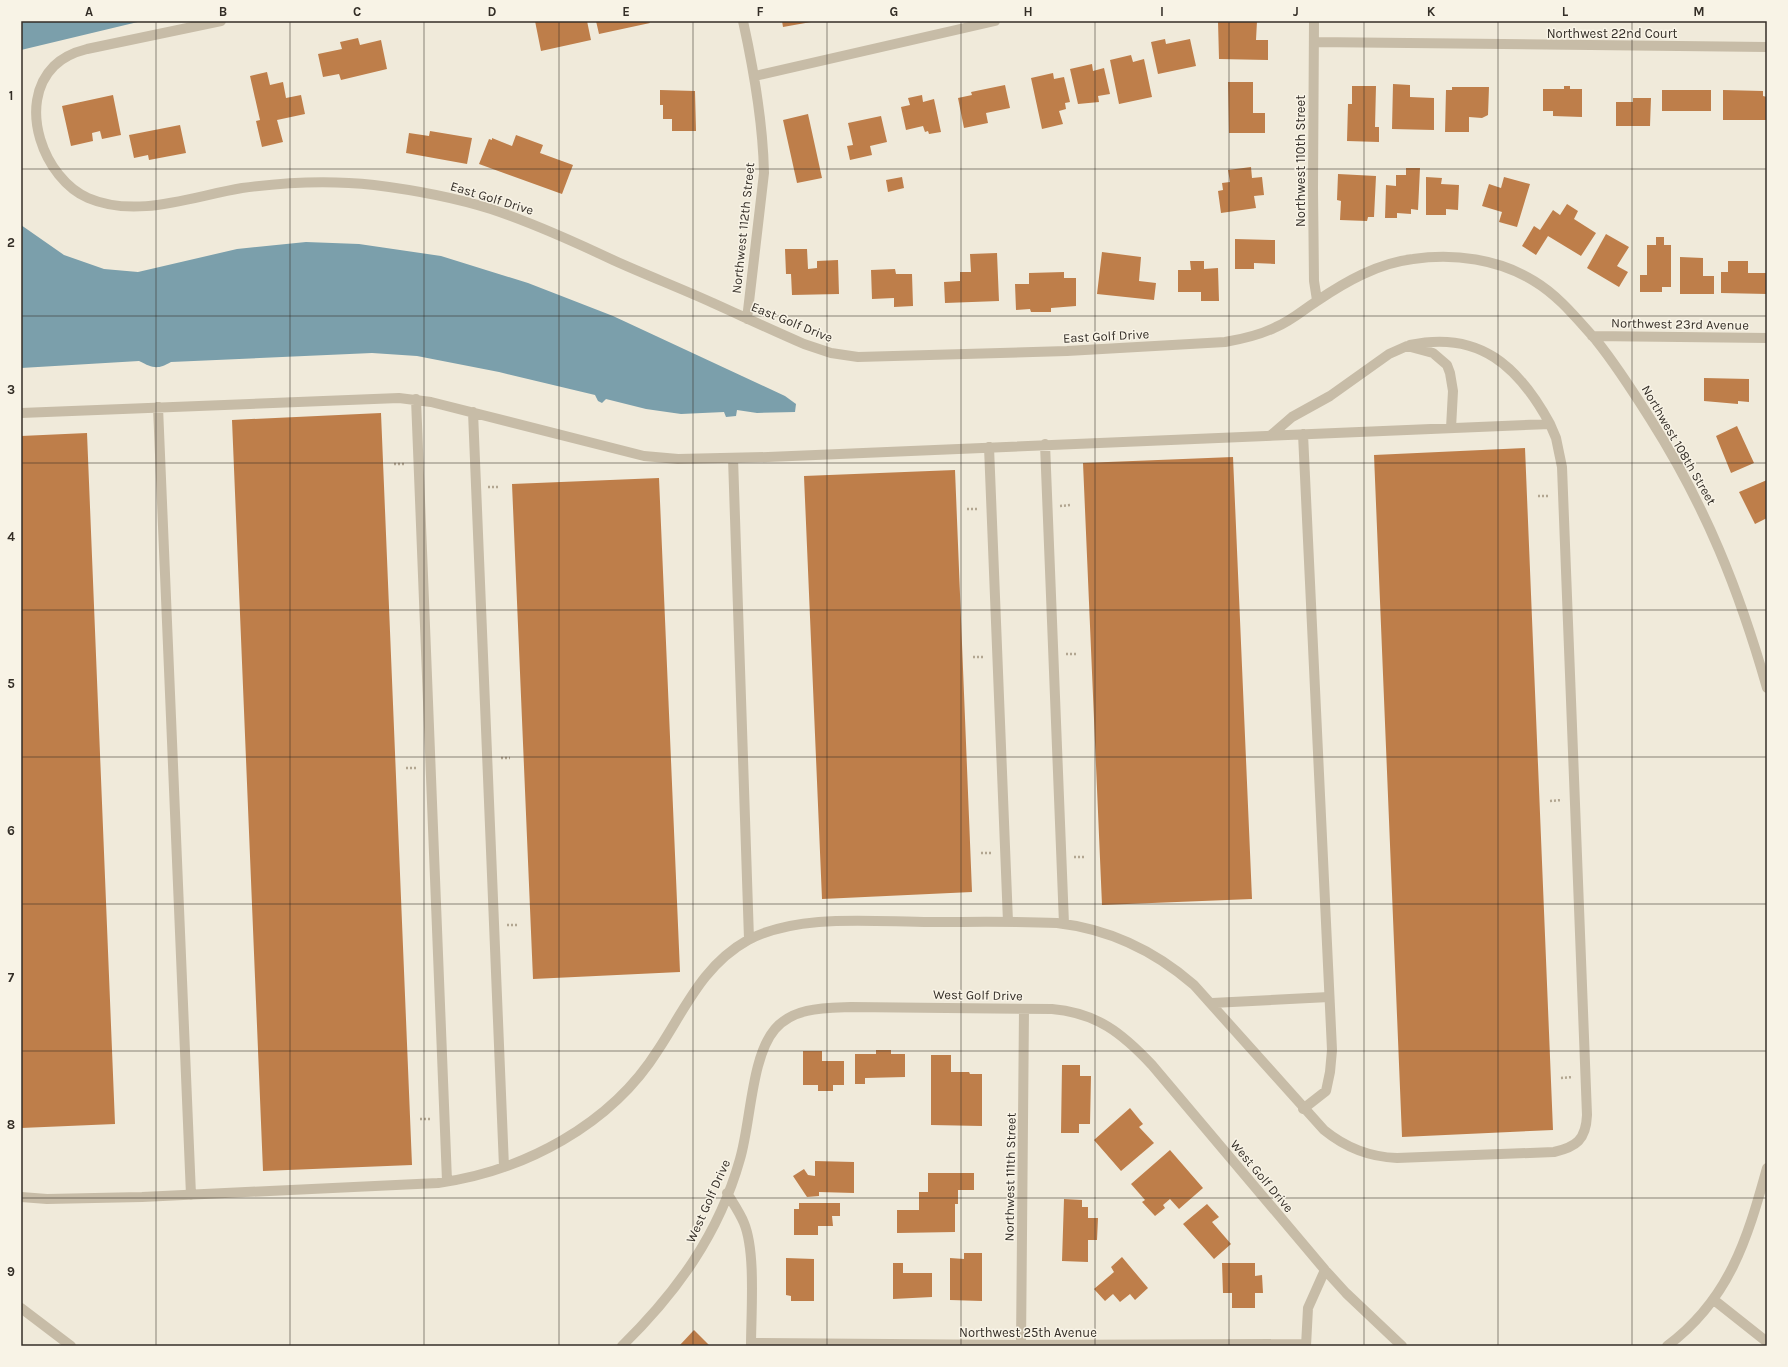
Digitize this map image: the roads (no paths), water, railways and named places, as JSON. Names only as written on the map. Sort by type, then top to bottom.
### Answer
[{"type":"street","name":"East Golf Drive","points":[[221,21],[87,48],[64,58],[55,64],[44,78],[38,96],[37,116],[44,150],[58,174],[76,192],[107,205],[127,206],[148,205],[244,188],[311,182],[356,183],[422,192],[490,209],[557,233],[747,319],[818,349],[858,357],[1028,353],[1199,344],[1238,340],[1276,327],[1317,300],[1360,276],[1398,262],[1429,257],[1473,259],[1512,270],[1535,281],[1567,308],[1592,336]]},
{"type":"street","name":"Northwest 112th Street","points":[[743,21],[754,76],[764,152],[764,173],[747,319]]},
{"type":"street","points":[[754,76],[995,21]]},
{"type":"street","name":"Northwest 110th Street","points":[[1314,21],[1313,195],[1314,281],[1317,300]]},
{"type":"street","name":"Northwest 22nd Court","points":[[1314,42],[1767,47]]},
{"type":"street","name":"Northwest 23rd Avenue","points":[[1592,336],[1767,338]]},
{"type":"street","name":"Northwest 108th Street","points":[[1592,336],[1622,374],[1639,400],[1678,463],[1704,513],[1737,590],[1767,688]]},
{"type":"street","points":[[21,1197],[47,1199],[191,1195],[447,1181],[504,1167],[540,1152],[568,1137],[610,1105],[629,1087],[658,1051],[701,980],[721,958],[749,939],[777,928],[807,923],[1008,922],[1064,924],[1108,935],[1139,947],[1177,971],[1194,985],[1212,1003],[1303,1108],[1336,1140],[1358,1151],[1379,1157],[1406,1158],[1554,1152],[1572,1147],[1583,1135],[1587,1116],[1564,495],[1560,452],[1550,424],[1535,399],[1518,377],[1496,358],[1477,348],[1455,342],[1430,342],[1407,346],[1389,354],[1330,396],[1292,417],[1270,436]]},
{"type":"street","points":[[1407,346],[1433,353],[1447,365],[1453,391],[1451,428]]},
{"type":"street","points":[[21,413],[376,398],[416,400],[473,412],[644,456],[672,459],[733,458],[1550,424]]},
{"type":"street","points":[[416,400],[447,1181]]},
{"type":"street","points":[[158,407],[191,1195]]},
{"type":"street","points":[[473,412],[504,1167]]},
{"type":"street","points":[[1303,434],[1332,1050],[1329,1079],[1324,1093],[1303,1108]]},
{"type":"street","points":[[1046,444],[1064,924]]},
{"type":"street","points":[[989,447],[1008,922]]},
{"type":"street","points":[[733,458],[749,939]]},
{"type":"street","points":[[1212,1003],[1329,997]]},
{"type":"street","name":"West Golf Drive","points":[[622,1346],[679,1284],[705,1244],[728,1193],[740,1160],[746,1136],[760,1058],[769,1038],[786,1019],[801,1012],[833,1007],[1052,1009],[1078,1013],[1106,1024],[1129,1042],[1163,1078],[1325,1270],[1346,1293],[1402,1346]]},
{"type":"street","name":"Northwest 111th Street","points":[[1021,1346],[1024,1008]]},
{"type":"street","points":[[1667,1346],[1697,1321],[1714,1300],[1730,1272],[1755,1209],[1767,1168]]},
{"type":"street","points":[[728,1193],[744,1222],[749,1238],[751,1255],[751,1344]]},
{"type":"street","points":[[1306,1345],[1308,1308],[1325,1270]]},
{"type":"street","points":[[1714,1300],[1767,1342]]},
{"type":"street","points":[[21,1308],[71,1346]]},
{"type":"street","name":"Northwest 25th Avenue","points":[[751,1344],[1021,1346],[1306,1345]]},
{"type":"water","points":[[21,21],[142,21],[21,50]]},
{"type":"water","points":[[21,225],[64,255],[104,269],[138,272],[237,249],[306,242],[359,244],[441,256],[528,283],[613,316],[785,396],[796,404],[795,412],[757,413],[737,410],[736,416],[726,417],[724,412],[681,414],[646,409],[606,399],[602,403],[598,401],[595,395],[499,372],[417,356],[372,353],[171,362],[158,367],[152,367],[139,361],[21,368]]}]
